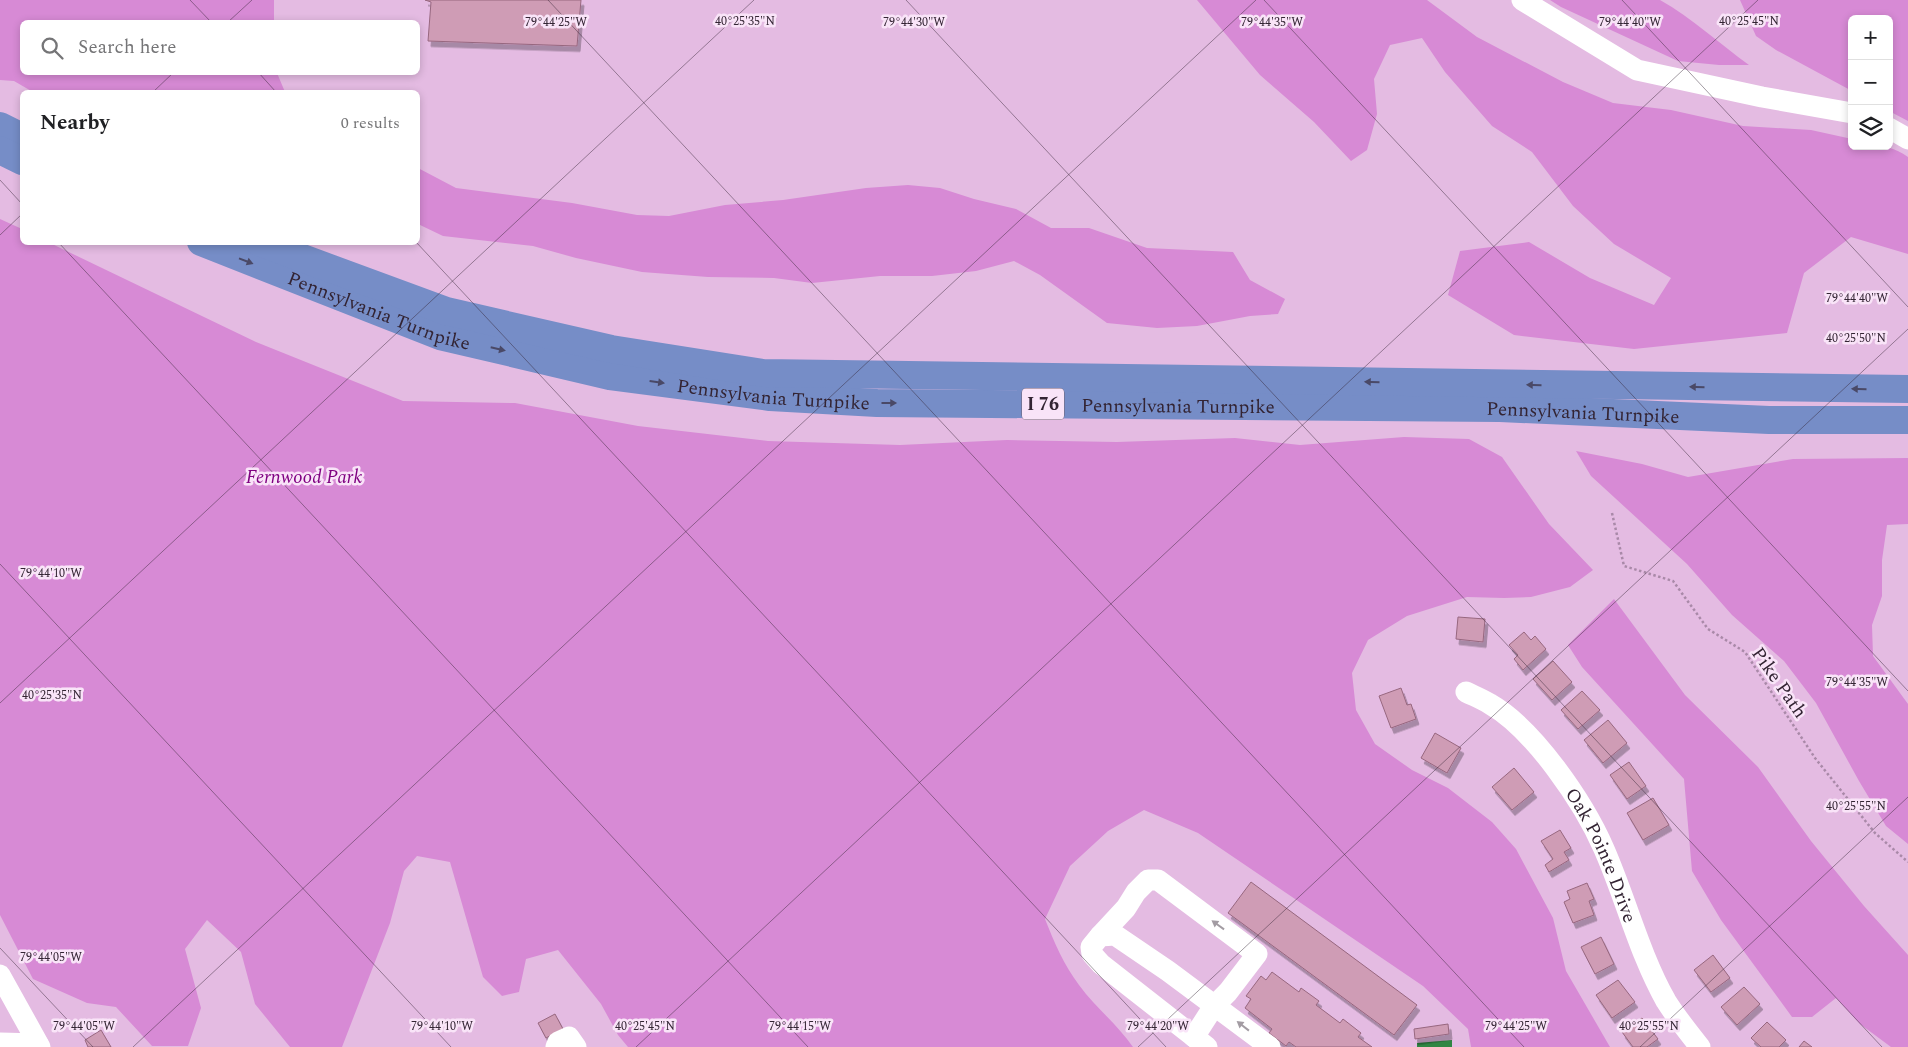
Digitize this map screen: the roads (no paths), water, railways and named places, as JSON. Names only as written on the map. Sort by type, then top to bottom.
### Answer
[{"type":"highway","points":[[0,126],[20,136]]},
{"type":"highway","points":[[0,150],[20,160]]},
{"type":"highway","name":"Pennsylvania Turnpike","points":[[209,245],[440,336],[610,376],[770,397],[877,403],[1500,408],[1769,420],[1908,420]]},
{"type":"highway","name":"Pennsylvania Turnpike","points":[[268,245],[446,311],[611,349],[763,372],[1908,389]]},
{"type":"street","points":[[1522,0],[1637,70],[1762,97],[1848,111]]},
{"type":"street","points":[[1893,130],[1908,139]]},
{"type":"street","name":"Oak Pointe Drive","points":[[1466,692],[1490,704],[1507,716],[1534,742],[1573,792],[1604,848],[1638,937],[1666,1001],[1700,1047]]},
{"type":"street","points":[[1148,880],[1158,880],[1257,954],[1228,992],[1214,1006],[1200,1042],[1101,964],[1092,954],[1091,947],[1148,880]]},
{"type":"street","points":[[1100,936],[1114,935],[1168,970],[1270,1047]]},
{"type":"street","points":[[0,976],[39,1046]]},
{"type":"street","points":[[556,1047],[558,1042],[569,1037],[576,1047]]},
{"type":"street","points":[[0,1044],[39,1046]]},
{"type":"park label","name":"Fernwood Park","points":[[304,476]]}]
